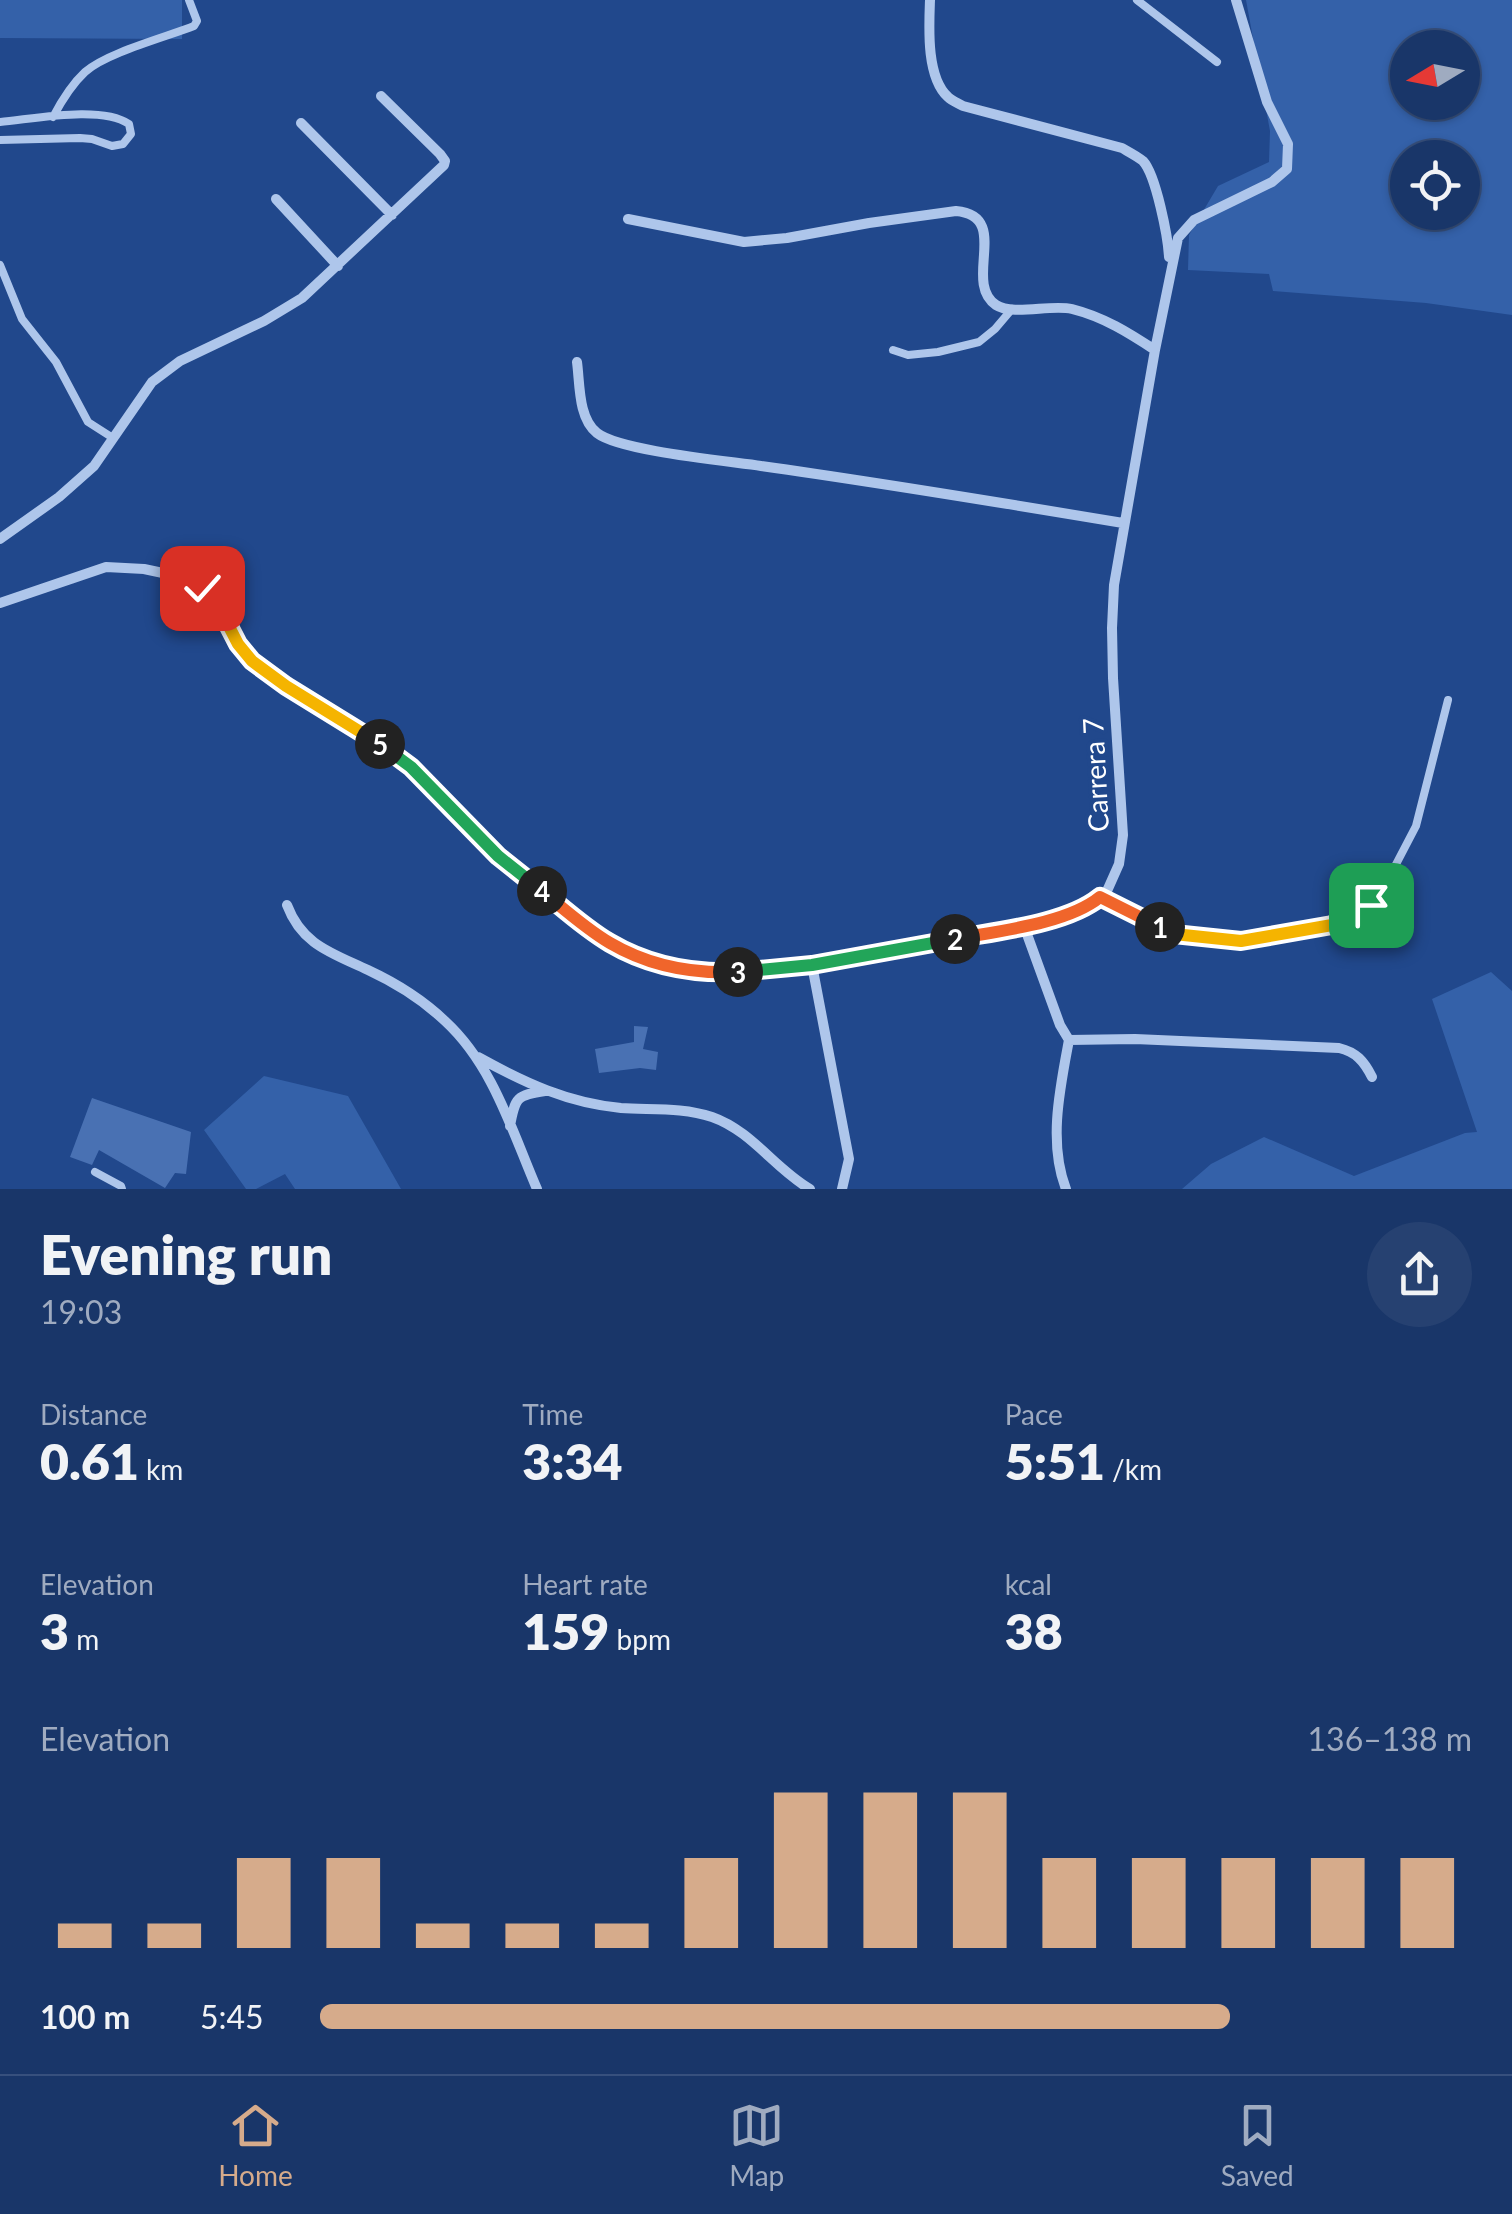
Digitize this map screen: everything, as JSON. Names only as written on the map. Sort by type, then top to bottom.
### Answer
[{"type":"street","points":[[930,0],[929,31],[935,77],[946,96],[962,106],[1122,148],[1141,159],[1151,176],[1168,239],[1169,276]]},
{"type":"street","name":"Carrera 7","points":[[1100,897],[1114,880],[1122,835],[1112,628],[1114,585],[1178,238],[1194,220],[1272,182],[1287,168],[1288,144],[1267,102],[1236,0]]},
{"type":"street","points":[[0,539],[59,497],[94,466],[152,382],[180,360],[302,298],[444,166],[440,154],[380,96]]},
{"type":"street","points":[[301,123],[392,215]]},
{"type":"street","points":[[276,199],[338,266]]},
{"type":"street","points":[[628,219],[744,242],[966,212],[983,227],[986,237],[984,293],[993,303],[1005,309],[1070,308],[1114,324],[1155,350]]},
{"type":"street","points":[[577,362],[584,414],[595,432],[606,438],[647,448],[1123,524]]},
{"type":"street","points":[[0,603],[106,567],[177,576],[202,588],[252,661],[392,752],[498,856],[611,944],[653,962],[695,972],[812,965],[1024,926],[1076,912],[1100,897]]},
{"type":"street","points":[[287,905],[294,924],[313,942],[424,1003],[478,1057],[537,1189]]},
{"type":"street","points":[[1024,926],[1069,1040],[1056,1153],[1066,1189]]},
{"type":"street","points":[[812,965],[849,1159],[842,1189]]},
{"type":"street","points":[[1069,1040],[1339,1048],[1352,1051],[1372,1077]]},
{"type":"street","points":[[478,1057],[572,1100],[710,1116],[748,1137],[810,1189]]},
{"type":"street","points":[[510,1126],[514,1103],[523,1094],[546,1091]]},
{"type":"lane","points":[[53,117],[68,90],[87,70],[194,26],[198,21],[189,0]]},
{"type":"lane","points":[[1137,0],[1216,62]]},
{"type":"lane","points":[[0,122],[92,115],[119,117],[129,124],[131,134],[123,144],[112,146],[80,138],[0,140]]},
{"type":"lane","points":[[0,265],[22,319],[56,362],[88,422],[113,438]]},
{"type":"lane","points":[[893,350],[908,355],[978,342],[1012,309]]},
{"type":"lane","points":[[1100,897],[1174,934],[1241,941],[1332,925],[1371,905],[1416,826],[1448,700]]},
{"type":"lane","points":[[95,1172],[122,1189]]},
{"type":"shaded area","points":[[0,0],[182,0],[182,39],[0,38]]},
{"type":"shaded area","points":[[1246,0],[1512,0],[1512,315],[1426,303],[1273,291],[1269,274],[1188,270],[1189,235],[1218,186],[1269,162],[1270,131]]},
{"type":"shaded area","points":[[1491,972],[1512,991],[1512,1189],[1182,1189],[1211,1164],[1264,1137],[1354,1176],[1465,1133],[1477,1132],[1432,999]]},
{"type":"shaded area","points":[[264,1076],[348,1096],[401,1189],[295,1189],[285,1174],[256,1189],[246,1189],[204,1130]]},
{"type":"building","points":[[634,1026],[648,1027],[643,1049],[658,1052],[656,1070],[599,1073],[595,1049],[634,1042]]},
{"type":"building","points":[[92,1098],[191,1132],[186,1174],[175,1173],[165,1188],[99,1150],[92,1165],[70,1157]]},
{"type":"route","points":[[202,588],[252,661],[392,752],[498,856],[611,944],[653,962],[695,972],[812,965],[1024,926],[1076,912],[1100,897],[1174,934],[1241,941],[1332,925],[1371,905]]}]
